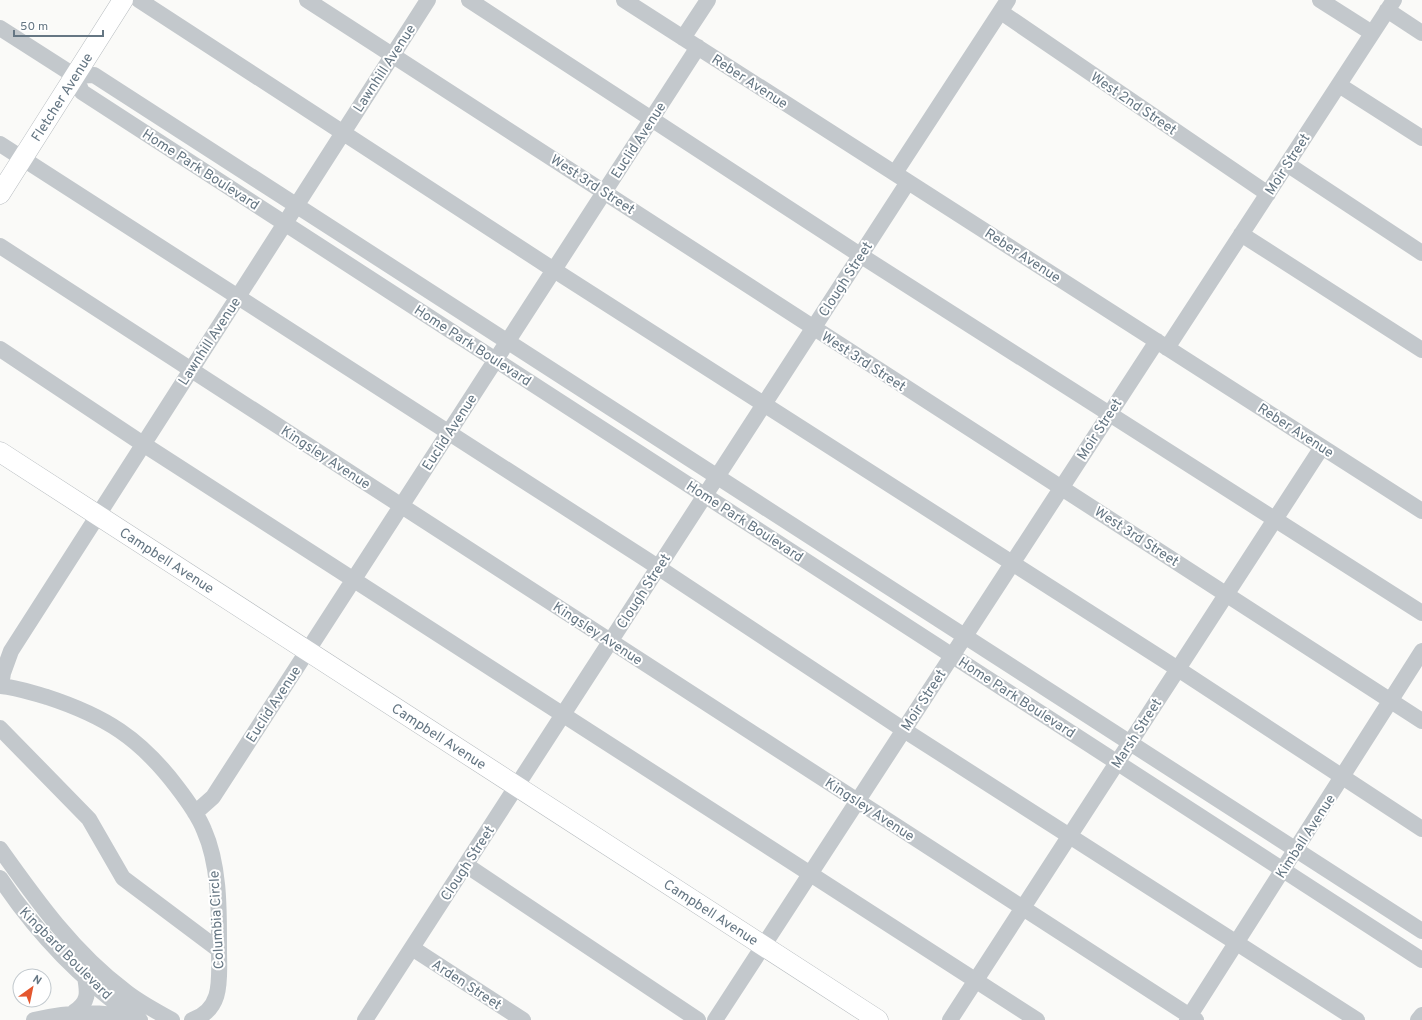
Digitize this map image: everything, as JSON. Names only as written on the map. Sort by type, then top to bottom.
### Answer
[{"type":"main road","name":"Fletcher Avenue","points":[[0,194],[123,0]]},
{"type":"main road","name":"Campbell Avenue","points":[[0,452],[878,1020]]},
{"type":"street","points":[[140,0],[342,133],[763,405],[1178,670],[1422,829]]},
{"type":"street","name":"West 3rd Street","points":[[307,0],[1422,720]]},
{"type":"street","name":"Lawnhill Avenue","points":[[1,686],[3,673],[11,651],[428,0]]},
{"type":"street","points":[[469,0],[860,255],[1422,613]]},
{"type":"street","name":"Reber Avenue","points":[[624,0],[1422,511]]},
{"type":"street","points":[[684,38],[708,0]]},
{"type":"street","points":[[1320,0],[1372,34]]},
{"type":"street","points":[[1391,5],[1422,33]]},
{"type":"street","name":"Moir Street","points":[[715,1020],[1109,414],[1162,344],[1241,234],[1391,5]]},
{"type":"street","name":"Clough Street","points":[[365,1020],[860,255],[901,177],[1004,6]]},
{"type":"street","name":"West 2nd Street","points":[[1004,6],[1268,194]]},
{"type":"street","name":"Home Park Boulevard","points":[[0,28],[75,76],[82,92],[1422,960]]},
{"type":"street","name":"Euclid Avenue","points":[[195,813],[213,797],[698,47]]},
{"type":"street","name":"Home Park Boulevard","points":[[75,76],[94,75],[1422,931]]},
{"type":"street","points":[[1339,85],[1422,138]]},
{"type":"street","points":[[0,144],[658,568],[904,730],[1357,1020]]},
{"type":"street","points":[[1287,164],[1422,253]]},
{"type":"street","points":[[1241,234],[1422,350]]},
{"type":"street","name":"Kingsley Avenue","points":[[0,246],[858,801],[1191,1019]]},
{"type":"street","points":[[0,349],[143,444],[354,578],[563,715],[811,873],[1037,1020]]},
{"type":"street","name":"Marsh Street","points":[[950,1020],[1322,447]]},
{"type":"street","name":"Kimball Avenue","points":[[1191,1019],[1342,776],[1422,652]]},
{"type":"street","name":"Columbia Circle","points":[[1,686],[19,689],[67,704],[104,721],[124,733],[141,745],[158,763],[195,813],[204,830],[214,868],[217,893],[219,983],[216,999],[212,1007],[206,1014],[192,1020]]},
{"type":"street","points":[[0,728],[88,819],[123,878],[219,950]]},
{"type":"street","name":"Kingbard Boulevard","points":[[0,849],[51,918],[86,957],[126,992],[172,1020]]},
{"type":"street","points":[[466,865],[698,1020]]},
{"type":"street","name":"Kingbard Boulevard","points":[[0,878],[17,904],[85,977],[118,1005],[140,1020]]},
{"type":"street","name":"Arden Street","points":[[412,948],[522,1020]]},
{"type":"street","points":[[74,1012],[80,1008],[88,993],[85,977]]},
{"type":"street","points":[[216,999],[216,1020]]},
{"type":"street","points":[[34,1020],[74,1012],[114,1014],[140,1020]]},
{"type":"street","points":[[1418,1020],[1422,1014]]}]
